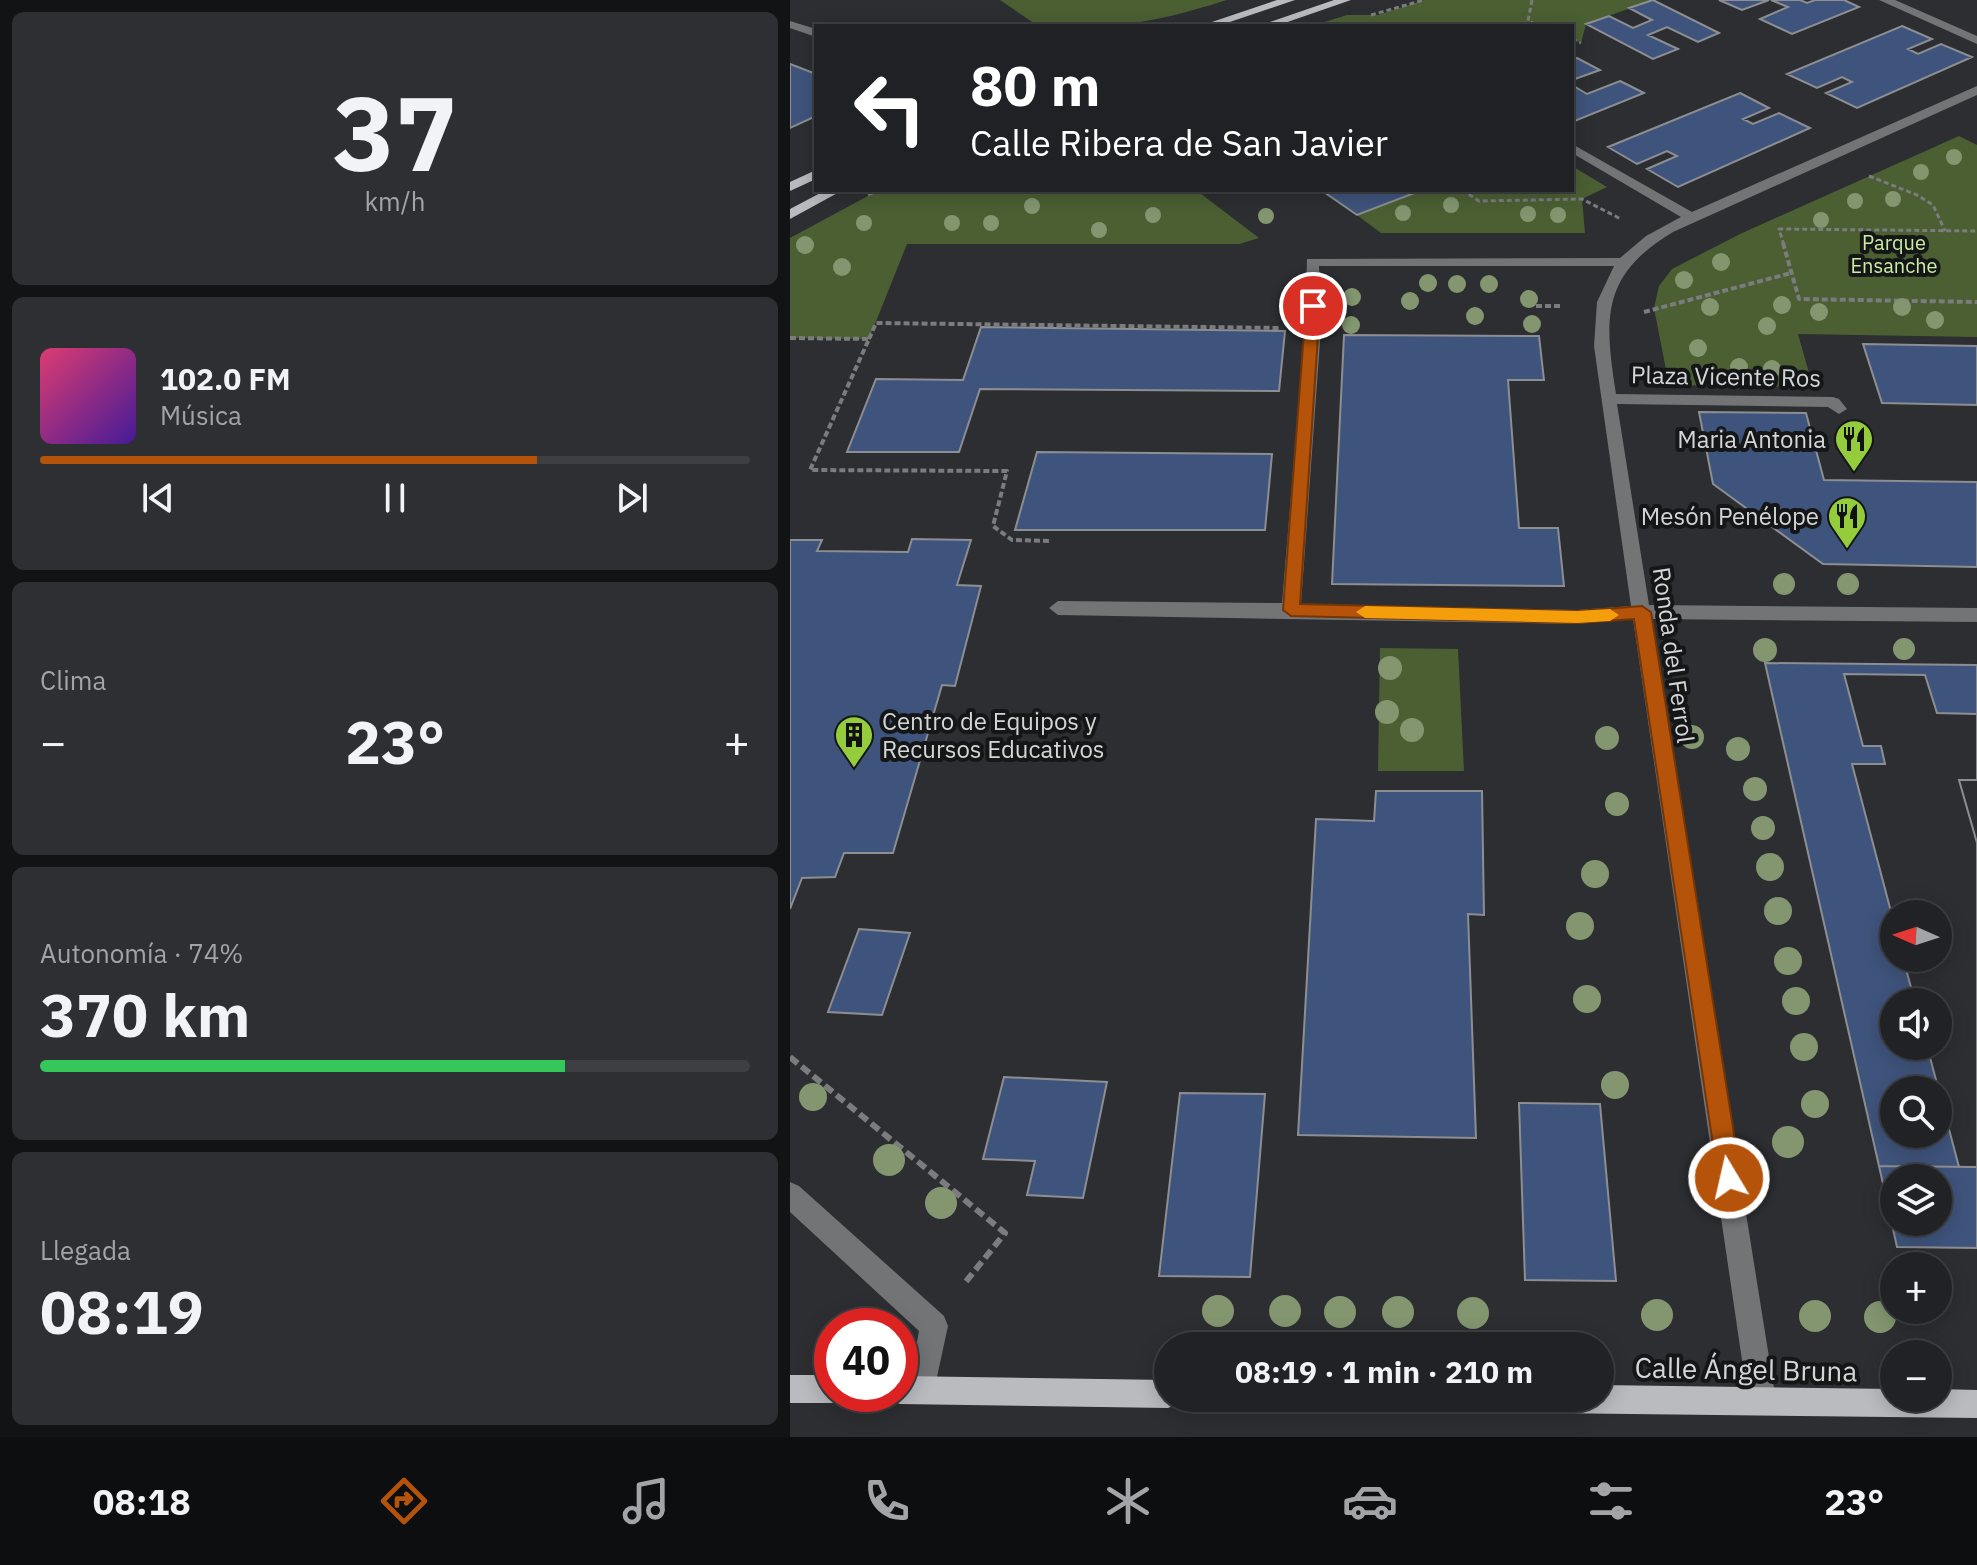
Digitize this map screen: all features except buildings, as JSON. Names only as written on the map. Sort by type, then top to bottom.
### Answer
[{"type":"main road","points":[[1212,24],[1289,0]]},
{"type":"main road","points":[[1270,24],[1345,0]]},
{"type":"main road","points":[[790,186],[814,175]]},
{"type":"main road","points":[[790,215],[832,192]]},
{"type":"main road","points":[[790,1389],[814,1389]]},
{"type":"main road","points":[[918,1390],[1154,1394]]},
{"type":"main road","name":"Calle Ángel Bruna","points":[[1614,1399],[1977,1404]]},
{"type":"street","points":[[1885,0],[1977,40]]},
{"type":"street","points":[[790,24],[814,32]]},
{"type":"street","name":"Ronda del Ferrol","points":[[1762,1401],[1609,399],[1601,340],[1603,299],[1624,262],[1643,246],[1693,218],[1977,90]]},
{"type":"street","points":[[1574,149],[1693,218]]},
{"type":"street","points":[[1291,610],[1313,328],[1312,262],[1624,262]]},
{"type":"street","name":"Plaza Vicente Ros","points":[[1609,399],[1833,402],[1839,409]]},
{"type":"street","points":[[1058,608],[1577,617],[1642,612],[1977,615]]},
{"type":"street","points":[[790,1195],[914,1308]]},
{"type":"street","points":[[918,1311],[934,1326],[918,1371]]},
{"type":"path","points":[[1532,0],[1528,21],[1535,24]]},
{"type":"path","points":[[1574,40],[1581,43]]},
{"type":"path","points":[[1869,176],[1917,195],[1933,205],[1945,231]]},
{"type":"path","points":[[1465,192],[1479,201],[1582,199],[1621,219]]},
{"type":"path","points":[[1977,231],[1779,229],[1799,299],[1977,302]]},
{"type":"path","points":[[1644,312],[1791,273]]},
{"type":"path","points":[[1536,306],[1561,306]]},
{"type":"path","points":[[1052,541],[1012,540],[993,526],[1007,471],[810,470],[876,323],[1313,328]]},
{"type":"path","points":[[790,338],[869,339]]},
{"type":"path","points":[[790,1057],[1005,1233],[964,1284]]},
{"type":"green space","points":[[1000,0],[1227,0],[1126,24],[1035,24]]},
{"type":"green space","points":[[1424,0],[1653,0],[1586,24],[1581,43],[1574,40],[1574,24],[1318,24],[1347,15],[1378,15]]},
{"type":"green space","name":"Parque Ensanche","points":[[1959,136],[1977,145],[1977,337],[1798,334],[1813,387],[1669,385],[1654,308],[1659,286],[1672,269],[1740,234]]},
{"type":"green space","points":[[1574,167],[1607,187],[1582,199],[1585,233],[1381,233],[1357,215],[1416,192],[1574,192]]},
{"type":"green space","points":[[875,192],[1199,192],[1259,238],[1239,244],[907,244],[869,339],[790,338],[790,238]]},
{"type":"green space","points":[[1380,648],[1458,649],[1464,771],[1378,771]]},
{"type":"slow traffic","points":[[1365,612],[1577,617],[1610,615]]},
{"type":"place","name":"Maria Antonia","points":[[1854,473]]},
{"type":"place","name":"Mesón Penélope","points":[[1847,550]]},
{"type":"place","name":"Centro de Equipos y Recursos Educativos","points":[[854,769]]},
{"type":"route","points":[[1313,306],[1291,610],[1577,617],[1642,612],[1729,1178]]}]
